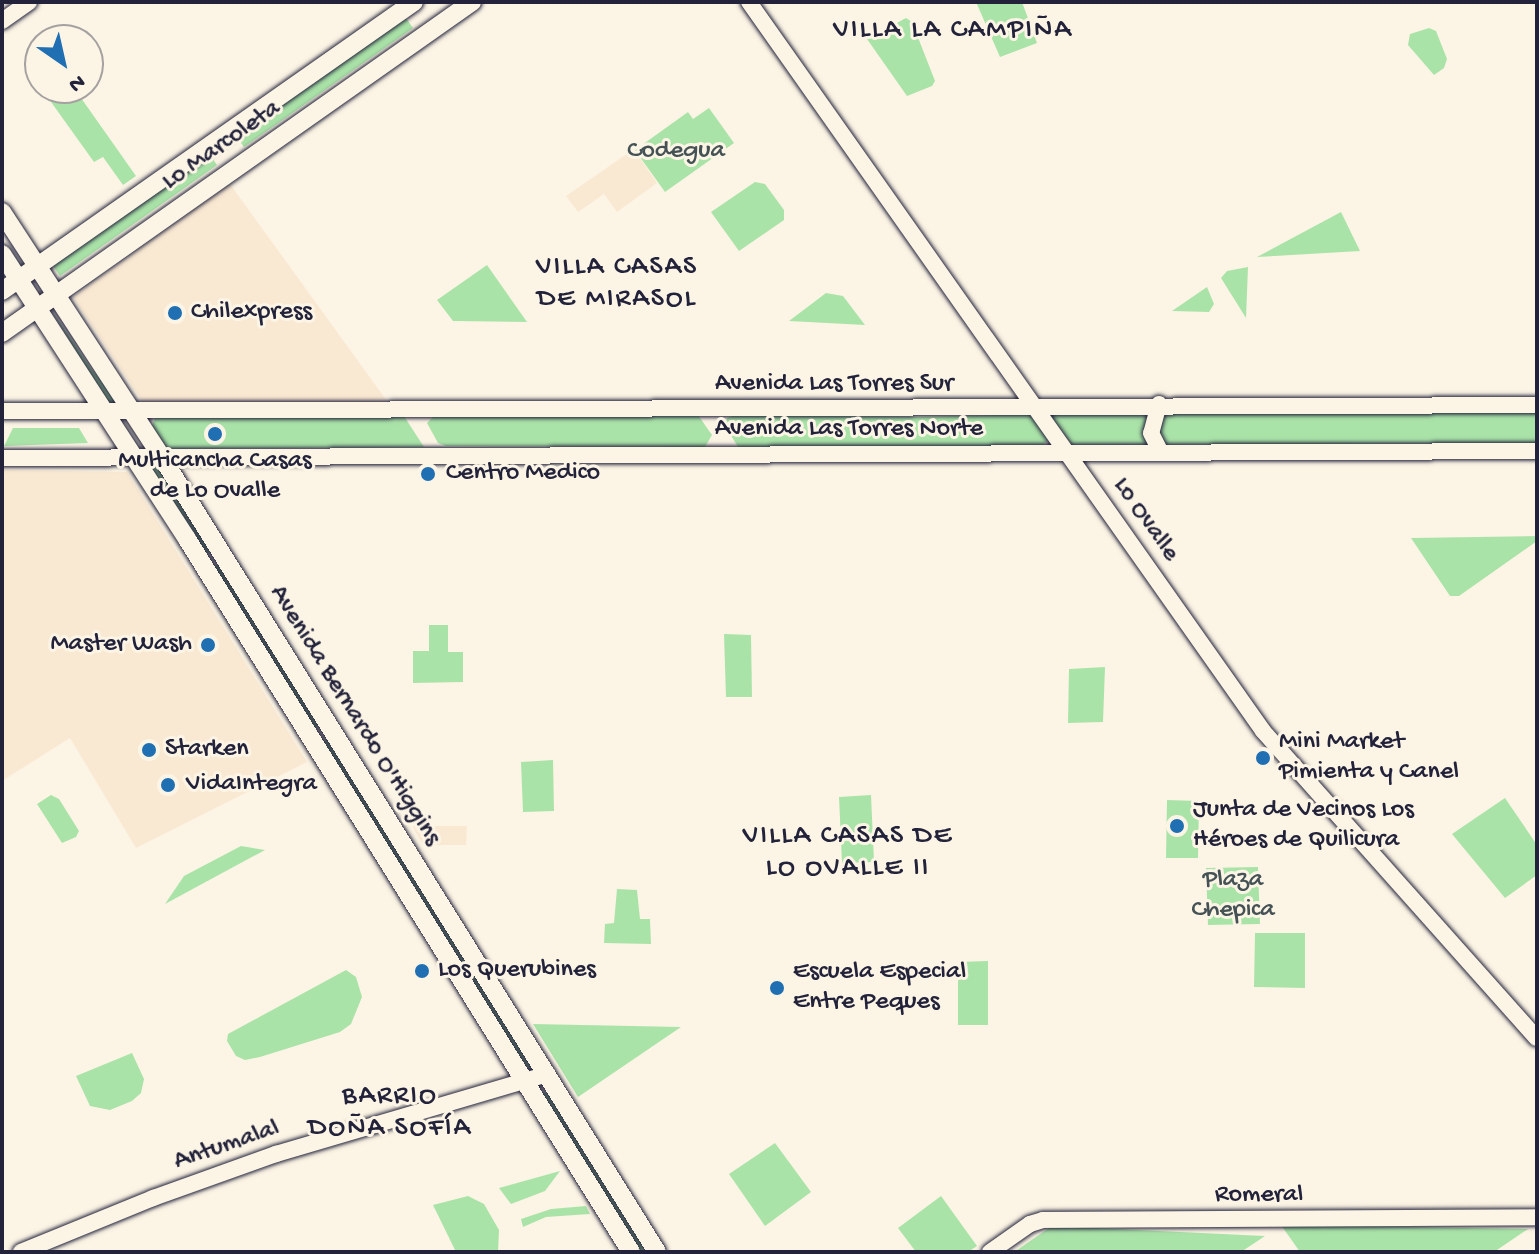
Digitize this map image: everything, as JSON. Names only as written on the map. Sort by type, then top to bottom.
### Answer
[{"type":"main road","name":"Lo Marcoleta","points":[[2,291],[414,2]]},
{"type":"main road","name":"Lo Marcoleta","points":[[2,333],[472,2]]},
{"type":"main road","name":"Avenida Bernardo O'Higgins","points":[[2,212],[161,456],[657,1252]]},
{"type":"main road","name":"Avenida Bernardo O'Higgins","points":[[2,254],[241,626],[631,1252]]},
{"type":"main road","points":[[241,626],[247,619],[259,614]]},
{"type":"main road","points":[[308,734],[319,730],[327,722]]},
{"type":"street","points":[[2,21],[29,2]]},
{"type":"street","name":"Lo Ovalle","points":[[749,2],[1263,731],[1537,1038]]},
{"type":"street","points":[[1159,404],[1151,433],[1161,453]]},
{"type":"street","name":"Avenida Las Torres Sur","points":[[2,411],[1159,404],[1537,405]]},
{"type":"street","name":"Avenida Las Torres Norte","points":[[2,458],[1537,451]]},
{"type":"street","name":"Antumalal","points":[[21,1252],[153,1198],[276,1154],[547,1074]]},
{"type":"street","name":"Romeral","points":[[990,1252],[1030,1224],[1043,1220],[1537,1217]]},
{"type":"shaded area","points":[[634,149],[657,183],[617,212],[604,194],[578,212],[566,196]]},
{"type":"shaded area","points":[[230,184],[387,401],[146,407],[73,297]]},
{"type":"shaded area","points":[[2,470],[127,472],[307,762],[136,848],[70,738],[2,781]]},
{"type":"shaded area","points":[[412,826],[467,826],[466,845],[423,845]]},
{"type":"green space","points":[[976,2],[1022,2],[1037,43],[1000,57]]},
{"type":"green space","points":[[406,18],[413,28],[244,147],[236,136]]},
{"type":"green space","points":[[906,18],[912,22],[935,81],[932,86],[907,96],[867,39]]},
{"type":"green space","points":[[1429,28],[1436,31],[1447,59],[1444,68],[1434,75],[1408,45],[1410,34]]},
{"type":"green space","points":[[52,104],[85,104],[136,176],[123,185],[103,157],[94,162]]},
{"type":"green space","name":"Codegua","points":[[709,108],[734,143],[665,192],[635,150],[688,112],[693,119]]},
{"type":"green space","points":[[210,155],[217,165],[60,276],[53,266]]},
{"type":"green space","points":[[755,182],[765,184],[784,210],[784,220],[739,251],[711,212]]},
{"type":"green space","points":[[1341,212],[1360,251],[1257,257]]},
{"type":"green space","points":[[487,265],[527,322],[453,321],[437,300]]},
{"type":"green space","points":[[1248,267],[1246,318],[1221,278],[1227,271]]},
{"type":"green space","points":[[1207,287],[1214,304],[1209,312],[1172,311]]},
{"type":"green space","points":[[826,293],[843,296],[865,325],[789,321]]},
{"type":"green space","points":[[50,308],[92,370],[120,403],[108,404]]},
{"type":"green space","points":[[1537,410],[1537,443],[1072,445],[1051,418],[1054,412]]},
{"type":"green space","points":[[1035,414],[1050,438],[1041,447],[740,450],[725,426],[727,418],[735,415],[917,417]]},
{"type":"green space","points":[[698,415],[712,435],[705,447],[446,446],[438,443],[427,423],[433,417]]},
{"type":"green space","points":[[156,416],[404,416],[424,447],[167,449],[152,426]]},
{"type":"green space","points":[[13,428],[79,428],[88,443],[4,446]]},
{"type":"green space","points":[[148,463],[159,463],[215,550],[205,554]]},
{"type":"green space","points":[[1537,536],[1537,541],[1459,596],[1450,596],[1411,538]]},
{"type":"green space","points":[[220,565],[319,724],[316,728],[312,728],[212,566]]},
{"type":"green space","points":[[429,625],[448,625],[448,652],[463,652],[463,682],[413,683],[413,651],[429,651]]},
{"type":"green space","points":[[724,634],[751,635],[752,697],[726,697]]},
{"type":"green space","points":[[1105,667],[1103,722],[1068,723],[1069,669]]},
{"type":"green space","points":[[329,740],[532,1060],[530,1068],[524,1066],[320,741]]},
{"type":"green space","points":[[553,760],[554,811],[523,812],[521,762]]},
{"type":"green space","points":[[51,795],[59,799],[79,831],[76,837],[62,843],[37,804]]},
{"type":"green space","points":[[871,795],[874,862],[842,863],[839,797]]},
{"type":"green space","points":[[1505,798],[1537,845],[1537,875],[1505,898],[1452,834]]},
{"type":"green space","points":[[1167,800],[1199,801],[1198,858],[1166,858]]},
{"type":"green space","points":[[241,846],[265,850],[165,904],[184,876]]},
{"type":"green space","name":"Plaza Chepica","points":[[1258,867],[1260,924],[1208,925],[1206,868]]},
{"type":"green space","points":[[617,889],[637,890],[640,919],[650,919],[651,944],[604,943],[605,924],[614,923]]},
{"type":"green space","points":[[1255,933],[1305,933],[1305,988],[1254,987]]},
{"type":"green space","points":[[988,961],[988,1025],[958,1025],[958,962]]},
{"type":"green space","points":[[346,970],[356,977],[362,997],[351,1024],[340,1032],[260,1057],[245,1060],[236,1056],[227,1041],[228,1034]]},
{"type":"green space","points":[[533,1024],[681,1027],[578,1097]]},
{"type":"green space","points":[[132,1053],[144,1079],[141,1093],[132,1101],[110,1110],[90,1106],[76,1076]]},
{"type":"green space","points":[[541,1092],[549,1094],[648,1251],[638,1252]]},
{"type":"green space","points":[[775,1143],[811,1192],[765,1226],[729,1174]]},
{"type":"green space","points":[[560,1171],[545,1191],[511,1204],[499,1188]]},
{"type":"green space","points":[[468,1196],[484,1204],[499,1230],[498,1252],[456,1252],[433,1205]]},
{"type":"green space","points":[[941,1196],[977,1246],[968,1252],[916,1252],[898,1228]]},
{"type":"green space","points":[[586,1206],[590,1214],[546,1217],[523,1227],[521,1219],[551,1209]]},
{"type":"green space","points":[[1281,1225],[1528,1229],[1494,1252],[1300,1252]]},
{"type":"green space","points":[[1052,1226],[1265,1236],[1241,1252],[1014,1252]]},
{"type":"place","name":"Chilexpress","points":[[175,313]]},
{"type":"place","name":"Multicancha Casas de Lo Ovalle","points":[[215,434]]},
{"type":"place","name":"Centro Medico","points":[[428,474]]},
{"type":"place","name":"Master Wash","points":[[208,645]]},
{"type":"place","name":"Starken","points":[[149,750]]},
{"type":"place","name":"Mini Market Pimienta y Canel","points":[[1263,758]]},
{"type":"place","name":"VidaIntegra","points":[[168,785]]},
{"type":"place","name":"Junta de Vecinos Los Héroes de Quilicura","points":[[1177,826]]},
{"type":"place","name":"Los Querubines","points":[[422,971]]},
{"type":"place","name":"Escuela Especial Entre Peques","points":[[777,988]]},
{"type":"district","name":"VILLA LA CAMPIÑA","points":[[953,31]]},
{"type":"district","name":"VILLA CASAS DE MIRASOL","points":[[617,284]]},
{"type":"district","name":"VILLA CASAS DE LO OVALLE II","points":[[848,853]]},
{"type":"district","name":"BARRIO DOÑA SOFÍA","points":[[390,1113]]}]
